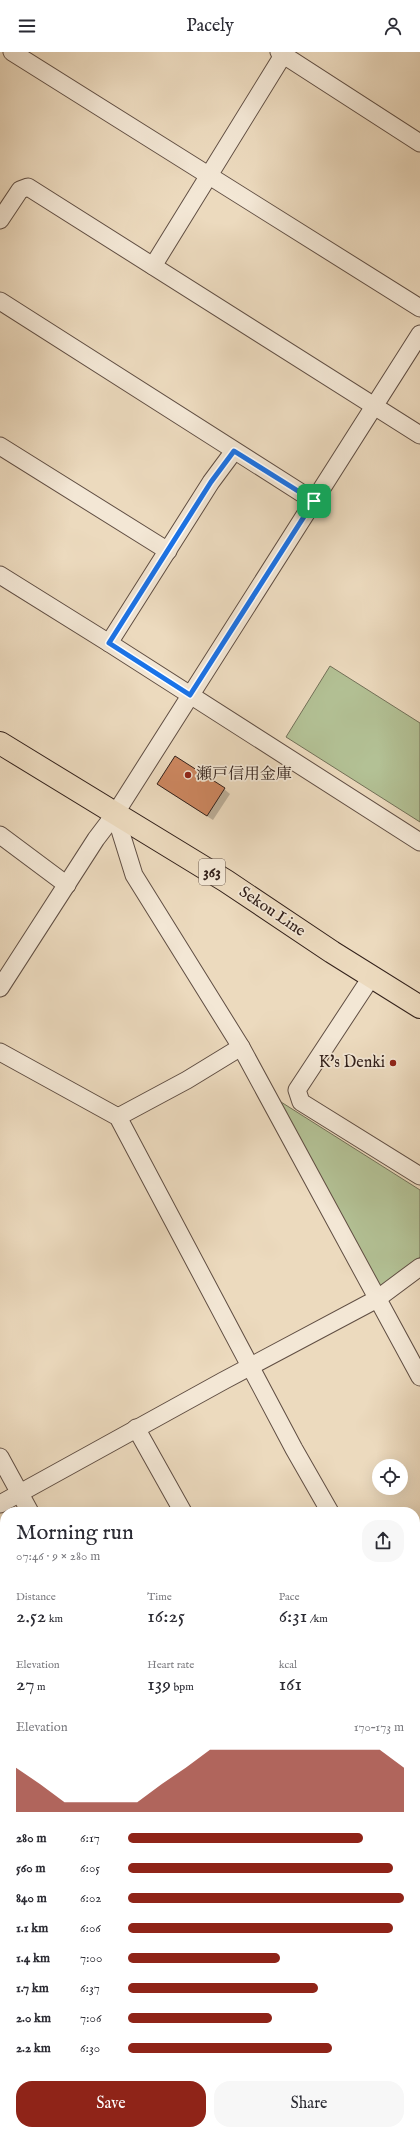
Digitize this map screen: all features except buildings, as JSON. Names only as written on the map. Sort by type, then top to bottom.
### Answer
[{"type":"highway","name":"Sekou Line","points":[[0,743],[226,881],[332,952],[420,1007]]},
{"type":"street","points":[[12,52],[420,308]]},
{"type":"street","points":[[153,266],[210,176],[283,53],[420,143]]},
{"type":"street","points":[[0,220],[20,190],[28,187],[375,405],[420,435]]},
{"type":"street","points":[[0,301],[314,501]]},
{"type":"street","points":[[0,988],[96,839],[115,814],[420,334]]},
{"type":"street","points":[[0,446],[168,551]]},
{"type":"street","points":[[109,643],[211,482],[234,451]]},
{"type":"street","points":[[0,575],[420,842]]},
{"type":"street","points":[[115,814],[134,875],[241,1047],[420,1377]]},
{"type":"street","points":[[0,835],[67,885]]},
{"type":"street","points":[[372,976],[297,1090],[301,1102],[420,1176]]},
{"type":"street","points":[[118,1117],[187,1080],[241,1047]]},
{"type":"street","points":[[0,1052],[118,1117],[250,1367],[327,1507]]},
{"type":"street","points":[[0,1504],[136,1428],[377,1299],[420,1267]]},
{"type":"street","points":[[136,1428],[179,1507]]},
{"type":"street","points":[[0,1457],[27,1507]]},
{"type":"green space","points":[[330,666],[420,723],[420,822],[286,737]]},
{"type":"green space","points":[[281,1102],[420,1190],[420,1257],[380,1292],[278,1106]]},
{"type":"place","name":"瀬戸信用金庫","points":[[188,775]]},
{"type":"place","name":"K's Denki","points":[[393,1063]]},
{"type":"route","points":[[234,451],[314,501],[190,695],[109,643],[211,482],[234,451]]}]
